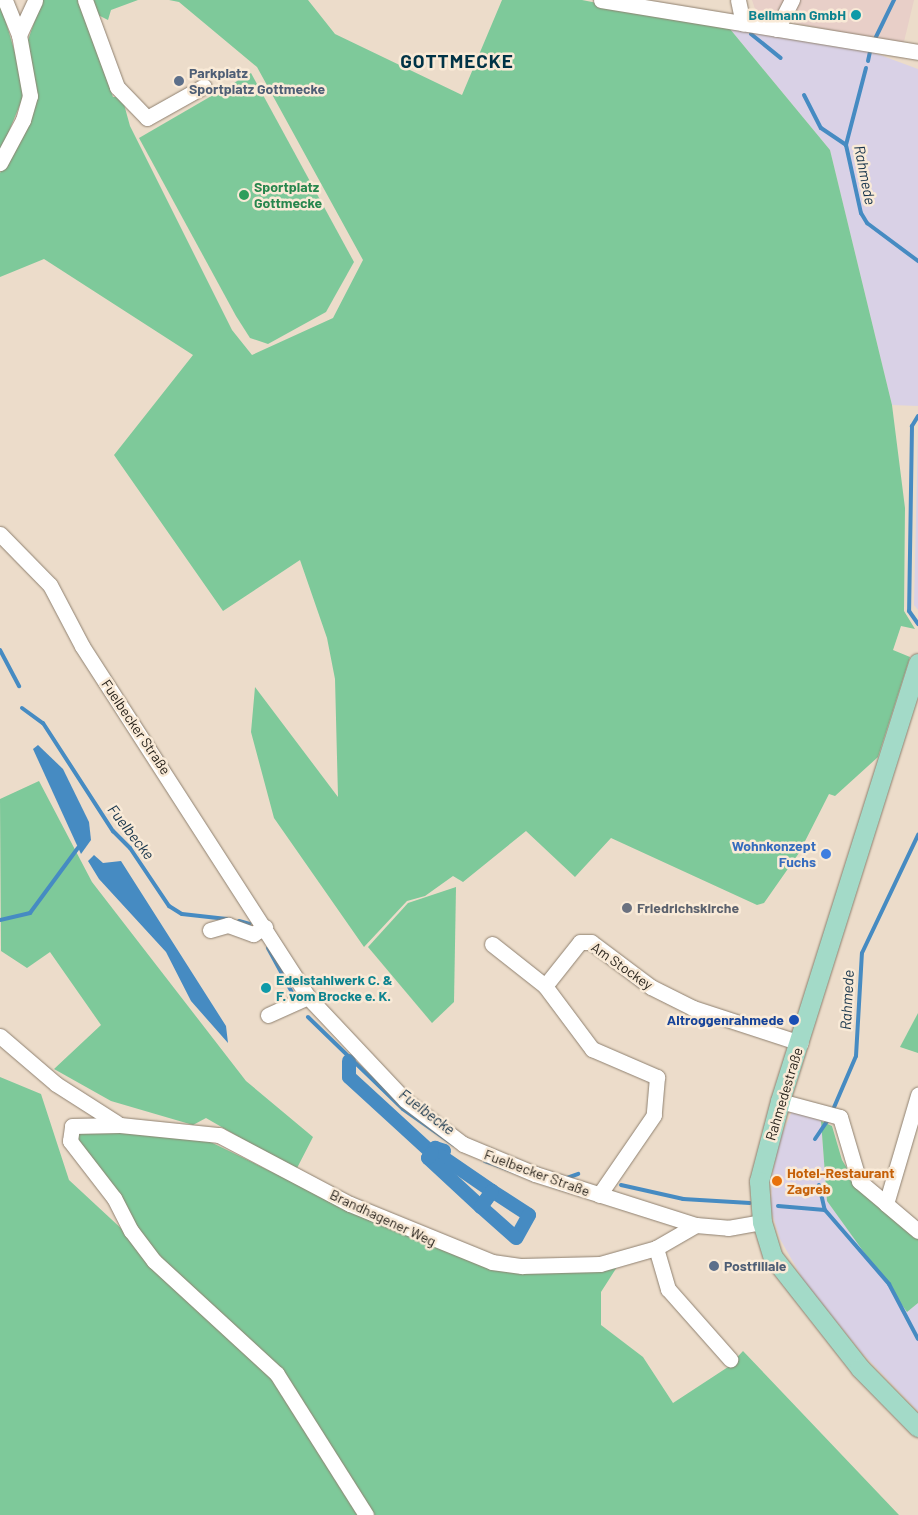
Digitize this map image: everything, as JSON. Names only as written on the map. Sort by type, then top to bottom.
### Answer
[{"type":"main road","name":"Rahmedestraße","points":[[918,663],[800,1043],[780,1101],[759,1181],[762,1222],[773,1257],[795,1289],[860,1368],[918,1427]]},
{"type":"street","points":[[0,163],[23,120],[30,96],[19,35],[5,0]]},
{"type":"street","points":[[19,35],[36,0]]},
{"type":"street","points":[[85,0],[117,87],[146,118],[204,86]]},
{"type":"street","points":[[601,0],[918,52]]},
{"type":"street","points":[[738,0],[744,23]]},
{"type":"street","points":[[777,30],[792,0]]},
{"type":"street","name":"Fuelbecker Straße","points":[[0,534],[50,585],[82,646],[265,927],[308,997],[431,1122],[498,1161],[598,1195],[696,1225],[728,1228],[762,1222]]},
{"type":"street","points":[[210,930],[228,925],[253,934],[265,927]]},
{"type":"street","name":"Am Stockey","points":[[545,986],[580,942],[591,942],[668,995],[800,1043]]},
{"type":"street","points":[[492,944],[545,986],[592,1049],[657,1077],[654,1115],[598,1195]]},
{"type":"street","points":[[268,1016],[308,997]]},
{"type":"street","name":"Brandhagener Weg","points":[[0,1036],[56,1084],[120,1125]]},
{"type":"street","points":[[886,1204],[918,1095]]},
{"type":"street","points":[[780,1101],[832,1115],[859,1181],[918,1231]]},
{"type":"street","name":"Brandhagener Weg","points":[[366,1515],[277,1374],[154,1260],[70,1141],[72,1126],[80,1123],[120,1125],[219,1135],[350,1204],[492,1262],[522,1266],[600,1264],[656,1248],[696,1225]]},
{"type":"street","points":[[656,1248],[668,1289],[730,1359]]},
{"type":"shaded area","points":[[752,0],[914,0],[903,46],[757,15]]},
{"type":"shaded area","points":[[730,29],[872,52],[918,69],[918,406],[892,405],[830,150]]},
{"type":"shaded area","points":[[918,432],[918,610],[914,605]]},
{"type":"shaded area","points":[[793,1109],[821,1121],[827,1201],[907,1312],[918,1303],[918,1411],[862,1353],[804,1281],[780,1239],[771,1210],[772,1177],[779,1141]]},
{"type":"green space","points":[[42,0],[79,0],[113,97],[122,97],[130,126],[232,330],[252,355],[333,318],[363,260],[257,67],[179,2],[169,0],[308,0],[335,34],[462,95],[502,0],[582,0],[730,29],[830,150],[892,405],[905,508],[904,611],[915,629],[901,626],[893,650],[910,657],[878,757],[835,796],[829,794],[799,853],[764,903],[757,905],[611,838],[575,877],[526,831],[463,882],[453,876],[425,896],[407,901],[364,947],[274,818],[251,732],[255,687],[338,797],[335,679],[327,638],[300,560],[223,611],[114,455],[193,355],[44,259],[0,277],[0,173],[22,137],[35,93],[28,40]]},
{"type":"green space","points":[[92,0],[138,0],[111,10],[108,20],[98,15]]},
{"type":"green space","points":[[0,2],[26,90],[0,153]]},
{"type":"green space","name":"Sportplatz Gottmecke","points":[[251,73],[354,262],[326,312],[268,344],[250,338],[236,316],[139,138]]},
{"type":"green space","points":[[39,781],[92,882],[246,1081],[313,1137],[296,1170],[206,1118],[193,1125],[111,1101],[54,1069],[101,1025],[50,952],[27,968],[1,951],[0,799]]},
{"type":"green space","points":[[456,887],[454,1002],[432,1023],[368,947],[408,903]]},
{"type":"green space","points":[[918,1013],[918,1053],[900,1047]]},
{"type":"green space","points":[[0,1077],[41,1094],[69,1180],[138,1244],[74,1136],[77,1129],[196,1135],[363,1216],[483,1264],[558,1271],[617,1267],[601,1292],[601,1325],[643,1357],[673,1403],[728,1367],[743,1351],[899,1515],[0,1515]]},
{"type":"green space","points":[[821,1121],[832,1126],[842,1160],[857,1185],[918,1237],[918,1303],[907,1312],[827,1201]]},
{"type":"water","points":[[38,745],[63,769],[89,822],[91,840],[81,854],[33,749]]},
{"type":"water","points":[[94,855],[103,863],[121,861],[226,1026],[228,1043],[191,1001],[166,952],[99,879],[88,861]]},
{"type":"waterway","name":"Rahmede","points":[[874,41],[894,0]]},
{"type":"waterway","name":"GOTTMECKE","points":[[751,34],[781,58]]},
{"type":"waterway","name":"Rahmede","points":[[868,61],[871,47]]},
{"type":"waterway","name":"Rahmede","points":[[866,68],[846,145],[861,213],[867,223],[918,261]]},
{"type":"waterway","name":"GOTTMECKE","points":[[804,95],[821,128],[846,145]]},
{"type":"waterway","name":"Rahmede","points":[[918,416],[912,426],[909,611],[918,624]]},
{"type":"waterway","name":"Fuelbecke","points":[[0,650],[19,686]]},
{"type":"waterway","name":"Fuelbecke","points":[[22,708],[43,723],[113,831],[130,848],[169,906],[182,914],[227,919]]},
{"type":"waterway","name":"Rahmede","points":[[832,1112],[856,1056],[862,953],[918,835]]},
{"type":"waterway","points":[[0,920],[30,913],[78,848]]},
{"type":"waterway","name":"Fuelbecke","points":[[239,921],[250,924]]},
{"type":"waterway","name":"Fuelbecke","points":[[268,948],[294,996]]},
{"type":"waterway","name":"Fuelbecke","points":[[308,1017],[403,1109],[454,1145]]},
{"type":"waterway","points":[[349,1061],[349,1077],[432,1153],[435,1148],[444,1151],[441,1156],[492,1191],[481,1207],[428,1158],[432,1153]]},
{"type":"waterway","name":"Rahmede","points":[[815,1139],[829,1118]]},
{"type":"waterway","name":"Fuelbecke","points":[[485,1161],[556,1187]]},
{"type":"waterway","name":"Fuelbecke","points":[[567,1178],[578,1174]]},
{"type":"waterway","name":"Fuelbecke","points":[[621,1185],[683,1199],[750,1203]]},
{"type":"waterway","name":"Rahmede","points":[[819,1185],[825,1210],[889,1284],[918,1339]]},
{"type":"waterway","points":[[492,1191],[529,1215],[516,1238],[481,1207],[492,1191]]},
{"type":"waterway","name":"Fuelbecke","points":[[778,1206],[825,1210]]},
{"type":"place","name":"Beilmann GmbH","points":[[856,15]]},
{"type":"place","name":"Parkplatz Sportplatz Gottmecke","points":[[179,81]]},
{"type":"place","name":"Sportplatz Gottmecke","points":[[244,195]]},
{"type":"place","name":"Wohnkonzept Fuchs","points":[[826,854]]},
{"type":"place","name":"Friedrichskirche","points":[[627,908]]},
{"type":"place","name":"Edelstahlwerk C. & F. vom Brocke e. K.","points":[[266,988]]},
{"type":"place","name":"Altroggenrahmede","points":[[794,1020]]},
{"type":"place","name":"Hotel-Restaurant Zagreb","points":[[777,1181]]},
{"type":"place","name":"Postfiliale","points":[[714,1266]]},
{"type":"district","name":"GOTTMECKE","points":[[457,61]]}]
